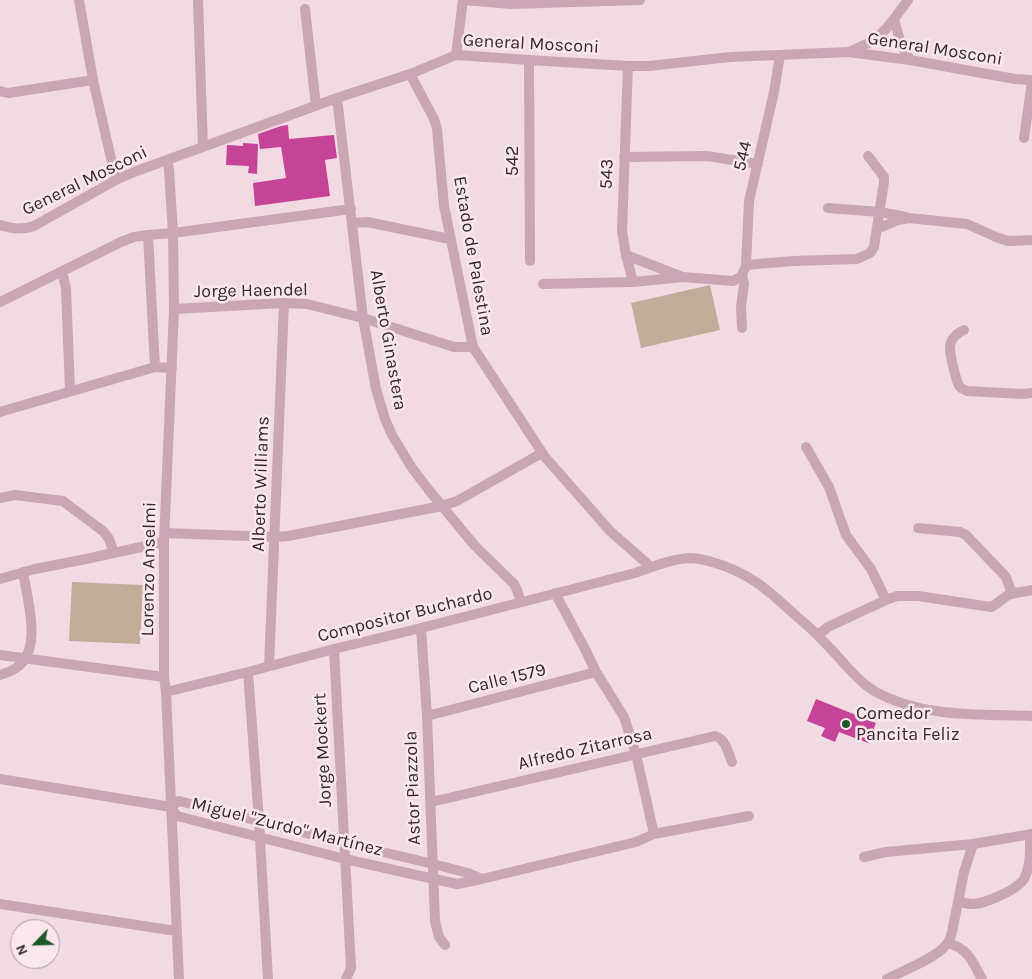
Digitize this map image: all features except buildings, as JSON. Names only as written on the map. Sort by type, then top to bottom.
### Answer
[{"type":"street","points":[[79,0],[93,80],[116,180]]},
{"type":"street","points":[[198,0],[203,147]]},
{"type":"street","points":[[456,55],[463,0],[511,4],[640,0]]},
{"type":"street","points":[[848,52],[873,41],[894,20],[908,0]]},
{"type":"street","points":[[305,9],[316,106]]},
{"type":"street","points":[[894,20],[900,44],[910,60]]},
{"type":"street","name":"General Mosconi","points":[[0,225],[17,230],[26,229],[134,172],[336,98],[410,74],[456,55],[649,66],[730,58],[848,52],[910,60],[1032,81]]},
{"type":"street","name":"544","points":[[742,328],[741,307],[750,201],[780,56]]},
{"type":"street","name":"542","points":[[529,60],[530,261]]},
{"type":"street","name":"543","points":[[628,66],[622,231],[633,282]]},
{"type":"street","name":"Estado de Palestina","points":[[410,74],[434,119],[437,129],[444,206],[473,347],[542,453],[610,531],[651,567]]},
{"type":"street","points":[[0,91],[8,93],[93,80]]},
{"type":"street","points":[[1024,138],[1032,81]]},
{"type":"street","name":"Alberto Ginastera","points":[[336,98],[363,318],[376,388],[385,419],[392,435],[412,468],[475,546],[514,584],[521,602]]},
{"type":"street","points":[[624,157],[707,156],[758,164]]},
{"type":"street","points":[[543,284],[633,282],[683,277],[733,281],[739,278],[744,270],[825,260],[857,259],[872,251],[884,182],[884,177],[868,156]]},
{"type":"street","name":"Lorenzo Anselmi","points":[[167,160],[173,233],[174,309],[165,538],[164,677],[179,979]]},
{"type":"street","points":[[828,208],[880,212],[909,218],[967,224],[1008,241],[1032,240]]},
{"type":"street","points":[[0,302],[134,237],[351,209]]},
{"type":"street","points":[[877,229],[898,220],[909,218]]},
{"type":"street","points":[[352,223],[367,222],[450,239]]},
{"type":"street","points":[[148,235],[155,367]]},
{"type":"street","points":[[626,254],[683,277]]},
{"type":"street","points":[[62,272],[66,288],[70,391]]},
{"type":"street","name":"Jorge Haendel","points":[[174,309],[284,303],[307,304],[363,318],[454,346],[473,347]]},
{"type":"street","name":"Alberto Williams","points":[[269,666],[284,303]]},
{"type":"street","points":[[964,330],[959,332],[952,340],[950,347],[955,376],[961,388],[967,391],[1032,393]]},
{"type":"street","points":[[0,412],[155,367],[172,368]]},
{"type":"street","points":[[806,447],[829,487],[846,535],[871,569],[886,600]]},
{"type":"street","points":[[0,579],[23,572],[114,553],[165,538],[275,537],[442,506],[457,501],[542,453]]},
{"type":"street","points":[[0,498],[16,495],[63,501],[104,532],[109,539],[114,553]]},
{"type":"street","points":[[918,528],[960,532],[966,535],[1006,577],[1012,594]]},
{"type":"street","name":"Compositor Buchardo","points":[[166,692],[690,558],[728,566],[769,590],[818,635],[859,679],[877,693],[915,707],[937,711],[1032,716]]},
{"type":"street","points":[[0,675],[14,669],[26,658],[31,638],[31,620],[23,572]]},
{"type":"street","points":[[818,635],[828,627],[897,596],[918,596],[991,607],[1012,594],[1032,590]]},
{"type":"street","points":[[555,593],[596,672],[624,717],[636,754],[654,834]]},
{"type":"street","name":"Astor Piazzola","points":[[421,628],[427,716],[435,921],[439,937],[445,945]]},
{"type":"street","name":"Jorge Mockert","points":[[334,649],[351,968],[346,979]]},
{"type":"street","points":[[0,655],[164,677]]},
{"type":"street","points":[[248,672],[268,979]]},
{"type":"street","name":"Calle 1579","points":[[427,716],[596,672]]},
{"type":"street","name":"Alfredo Zitarrosa","points":[[431,802],[715,736],[724,742],[732,762]]},
{"type":"street","points":[[0,779],[170,807]]},
{"type":"street","name":"Miguel \"Zurdo\" Martínez","points":[[482,879],[468,873],[433,864],[344,844],[259,820],[178,801],[170,807],[177,816],[345,859],[461,884],[482,879],[636,842],[654,834],[749,816]]},
{"type":"street","points":[[864,858],[886,852],[973,844],[1031,834],[1027,872],[1021,884],[983,902],[970,904],[958,901]]},
{"type":"street","points":[[887,979],[937,954],[948,943],[966,864],[973,844]]},
{"type":"street","points":[[0,904],[176,931]]},
{"type":"street","points":[[948,943],[959,946],[969,956],[982,979]]},
{"type":"shaded area","points":[[710,285],[720,330],[641,348],[631,303]]},
{"type":"shaded area","points":[[72,582],[143,585],[140,644],[69,641]]},
{"type":"place","name":"Comedor Pancita Feliz","points":[[846,724]]}]
